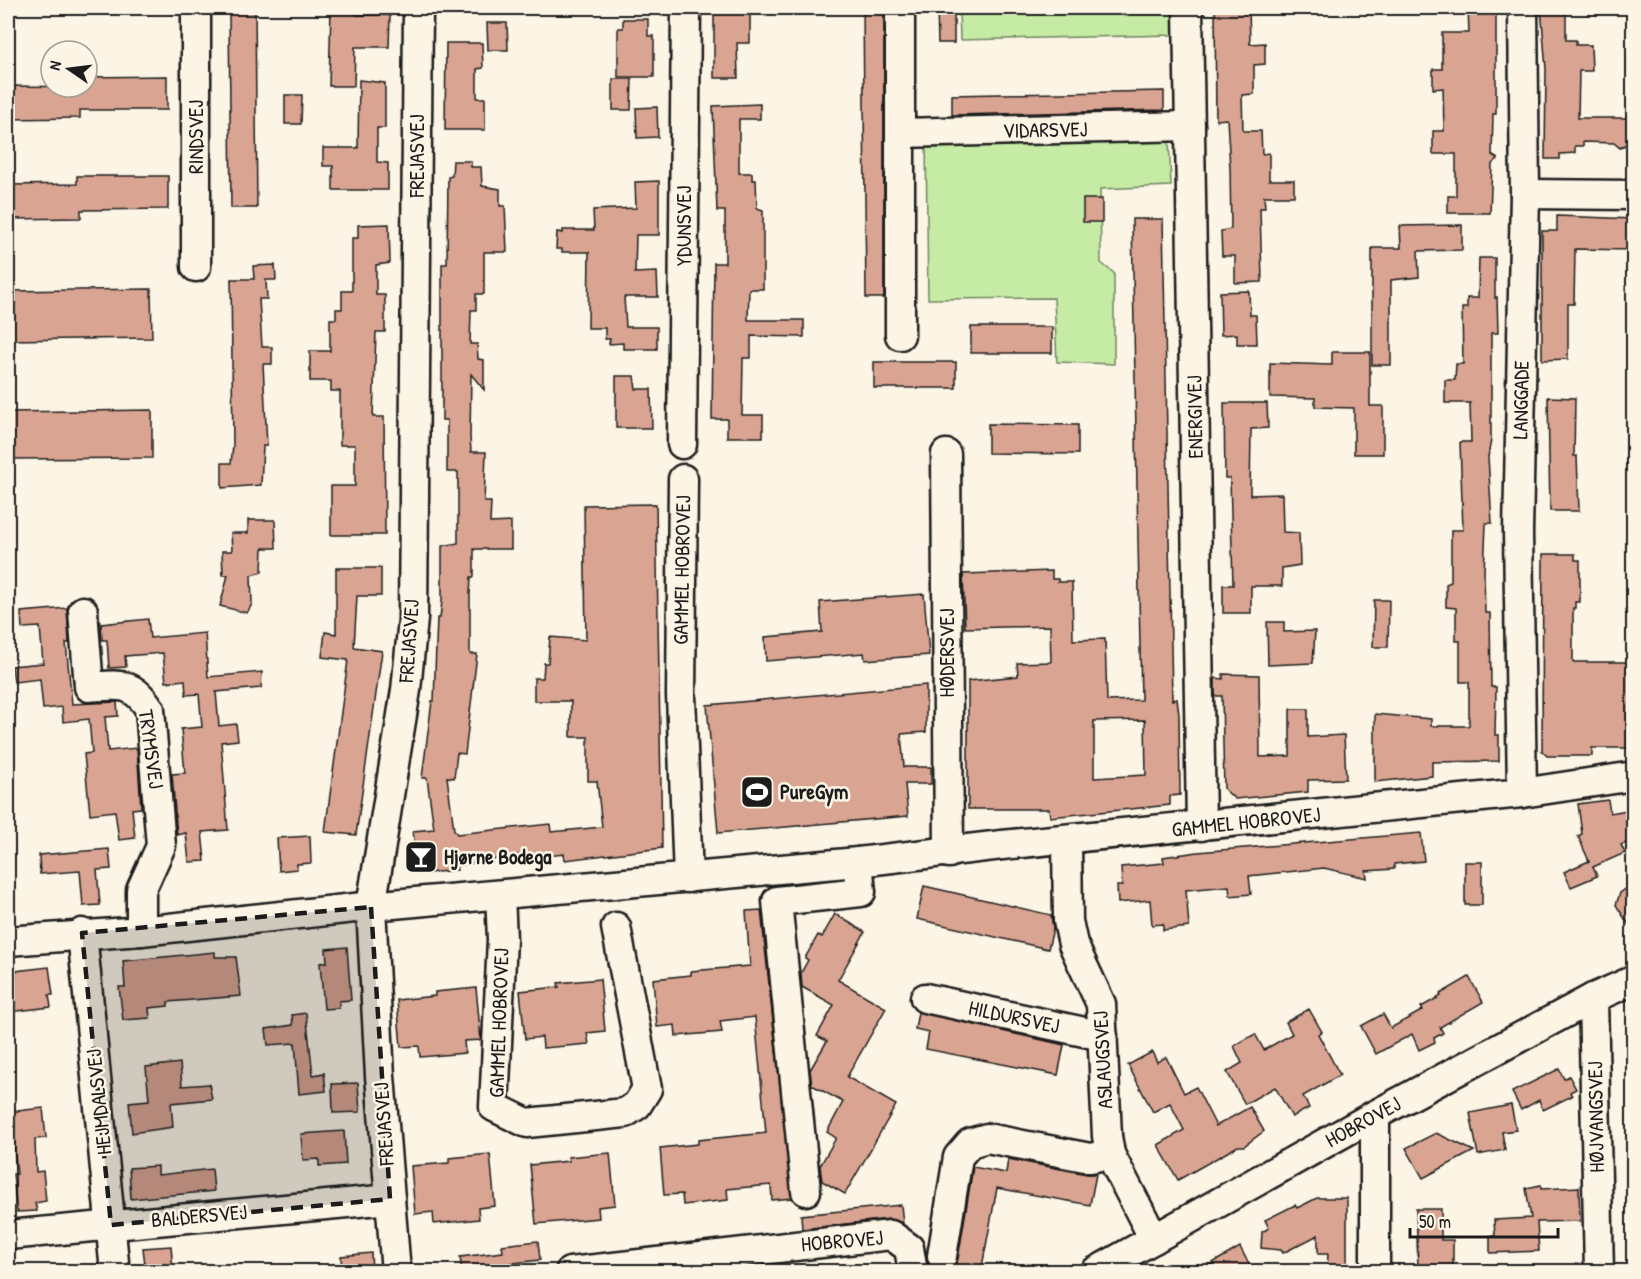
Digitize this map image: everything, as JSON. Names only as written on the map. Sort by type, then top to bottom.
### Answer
[{"type":"street","name":"RINDSVEJ","points":[[196,8],[196,267]]},
{"type":"street","name":"FREJASVEJ","points":[[396,1272],[370,907],[406,690],[412,619],[418,8]]},
{"type":"street","name":"YDUNSVEJ","points":[[682,444],[686,8]]},
{"type":"street","points":[[900,8],[900,335]]},
{"type":"street","name":"ENERGIVEJ","points":[[1188,8],[1201,826]]},
{"type":"street","name":"LANGGADE","points":[[1522,793],[1518,532],[1525,194],[1523,8]]},
{"type":"street","name":"VIDARSVEJ","points":[[900,133],[1190,126]]},
{"type":"street","points":[[1525,194],[1634,195]]},
{"type":"street","name":"HØDERSVEJ","points":[[946,454],[950,853]]},
{"type":"street","name":"GAMMEL HOBROVEJ","points":[[683,479],[681,695],[688,878]]},
{"type":"street","name":"TRYMSVEJ","points":[[83,611],[89,687],[124,685],[140,693],[150,709],[161,846],[141,890],[141,931]]},
{"type":"street","name":"GAMMEL HOBROVEJ","points":[[8,940],[82,933],[141,931],[370,907],[950,853],[1522,793],[1634,776]]},
{"type":"street","name":"ASLAUGSVEJ","points":[[1067,840],[1068,921],[1073,944],[1101,1004],[1107,1136],[1110,1154],[1154,1239]]},
{"type":"street","points":[[806,1191],[777,900],[861,892],[858,862]]},
{"type":"street","name":"GAMMEL HOBROVEJ","points":[[500,895],[502,939],[494,1107],[527,1123],[625,1113],[637,1104],[647,1089],[616,927]]},
{"type":"street","name":"HEJMDALSVEJ","points":[[82,933],[115,1272]]},
{"type":"street","name":"HOBROVEJ","points":[[1104,1269],[1375,1115],[1593,998],[1634,980]]},
{"type":"street","name":"HILDURSVEJ","points":[[925,998],[1103,1036]]},
{"type":"street","name":"HØJVANGSVEJ","points":[[1593,998],[1599,1272]]},
{"type":"street","points":[[1375,1115],[1375,1272]]},
{"type":"street","points":[[942,1256],[958,1157],[970,1143],[987,1138],[1090,1158],[1110,1154]]},
{"type":"street","name":"BALDERSVEJ","points":[[8,1235],[390,1199]]},
{"type":"street","name":"HOBROVEJ","points":[[570,1272],[891,1235],[909,1248],[913,1272]]},
{"type":"highlighted area","points":[[371,907],[390,1199],[111,1225],[82,933]]},
{"type":"green space","points":[[959,8],[1173,8],[1174,35],[960,40]]},
{"type":"green space","points":[[1169,138],[1171,186],[1100,189],[1101,263],[1114,273],[1114,364],[1057,362],[1054,298],[928,299],[926,142]]},
{"type":"building","points":[[238,8],[255,8],[257,208],[231,208],[229,13],[238,13]]},
{"type":"building","points":[[331,8],[356,8],[356,15],[390,15],[389,47],[355,47],[354,86],[329,86]]},
{"type":"building","points":[[714,8],[750,9],[750,43],[737,43],[738,78],[714,78]]},
{"type":"building","points":[[863,8],[884,8],[884,298],[866,298]]},
{"type":"building","points":[[937,8],[954,8],[954,43],[938,43]]},
{"type":"building","points":[[1215,8],[1249,8],[1250,44],[1265,43],[1265,64],[1254,65],[1254,94],[1242,95],[1243,131],[1261,131],[1262,154],[1269,153],[1269,180],[1294,180],[1294,196],[1264,196],[1265,208],[1260,208],[1262,282],[1235,283],[1235,256],[1222,256],[1221,231],[1231,229],[1230,168],[1227,119],[1216,120]]},
{"type":"building","points":[[1468,8],[1496,8],[1496,114],[1493,114],[1492,155],[1498,159],[1492,164],[1490,213],[1448,213],[1448,196],[1456,196],[1456,154],[1433,154],[1433,131],[1444,131],[1443,88],[1433,89],[1433,69],[1442,69],[1442,33],[1469,33]]},
{"type":"building","points":[[1541,8],[1566,8],[1566,40],[1576,40],[1576,45],[1591,45],[1592,71],[1579,71],[1578,118],[1628,118],[1628,143],[1620,148],[1614,143],[1583,142],[1583,146],[1575,146],[1575,153],[1560,154],[1560,159],[1545,159],[1546,69]]},
{"type":"building","points":[[623,19],[648,19],[648,36],[654,36],[654,77],[618,77],[618,28],[623,28]]},
{"type":"building","points":[[487,23],[507,23],[508,50],[488,50]]},
{"type":"building","points":[[446,43],[482,43],[483,68],[477,69],[477,98],[485,98],[485,130],[445,130]]},
{"type":"building","points":[[167,76],[167,110],[80,110],[80,118],[8,119],[8,86],[39,86],[39,99],[99,99],[99,77]]},
{"type":"building","points":[[613,79],[632,79],[631,110],[613,110]]},
{"type":"building","points":[[359,80],[385,83],[385,128],[377,128],[377,162],[388,163],[388,190],[333,190],[333,166],[323,166],[323,148],[358,148]]},
{"type":"building","points":[[1164,91],[1164,110],[952,115],[952,95]]},
{"type":"building","points":[[285,95],[302,95],[301,124],[285,124]]},
{"type":"building","points":[[760,104],[760,119],[739,119],[739,173],[752,173],[752,180],[756,180],[757,208],[763,210],[763,289],[749,289],[748,320],[804,320],[804,337],[751,336],[751,358],[743,358],[742,415],[763,415],[763,437],[727,437],[727,419],[712,419],[714,263],[725,263],[725,211],[717,211],[713,106]]},
{"type":"building","points":[[657,107],[658,137],[637,138],[636,108]]},
{"type":"building","points":[[453,161],[471,161],[471,167],[481,167],[482,186],[500,189],[500,206],[505,206],[507,252],[484,252],[484,294],[476,294],[476,310],[471,310],[470,344],[477,344],[478,359],[484,360],[484,390],[471,374],[470,437],[471,452],[486,452],[484,502],[491,502],[490,523],[511,522],[511,549],[474,549],[474,577],[471,577],[470,594],[470,654],[477,654],[465,754],[457,753],[454,778],[447,777],[454,830],[457,834],[550,824],[551,832],[602,827],[597,781],[588,781],[588,737],[571,737],[571,701],[534,701],[534,678],[543,678],[544,663],[548,663],[550,637],[586,640],[584,505],[656,504],[662,848],[565,860],[564,854],[520,859],[520,855],[456,866],[457,870],[418,874],[413,831],[434,829],[427,778],[422,778],[432,701],[434,701],[437,618],[440,618],[442,601],[442,546],[458,543],[458,472],[447,472],[447,420],[442,420],[442,264],[447,264],[448,177],[452,176]]},
{"type":"building","points":[[77,176],[168,176],[168,209],[81,210],[81,218],[8,219],[8,185],[77,184]]},
{"type":"building","points":[[659,181],[659,235],[636,235],[635,273],[657,272],[658,297],[624,297],[626,327],[657,327],[657,349],[623,349],[623,343],[609,344],[610,339],[605,339],[605,328],[588,328],[589,252],[562,252],[562,249],[556,249],[557,232],[594,230],[593,210],[636,208],[635,182]]},
{"type":"building","points":[[1083,199],[1102,199],[1102,222],[1083,222]]},
{"type":"building","points":[[1557,216],[1634,219],[1634,250],[1575,249],[1574,304],[1568,304],[1568,359],[1542,360],[1542,231],[1557,231]]},
{"type":"building","points":[[1132,219],[1163,219],[1172,700],[1177,699],[1179,715],[1180,795],[1170,796],[1170,805],[1050,817],[1049,809],[968,809],[968,681],[1018,676],[1017,663],[1051,662],[1050,626],[965,628],[963,574],[1052,571],[1052,579],[1058,579],[1058,582],[1072,582],[1073,640],[1105,639],[1107,701],[1141,700]],"holes":[[[1145,720],[1146,775],[1094,778],[1094,721]]]},
{"type":"building","points":[[389,224],[390,263],[376,265],[376,295],[385,295],[385,332],[376,332],[373,417],[384,417],[385,535],[331,535],[331,486],[355,486],[355,445],[340,445],[340,391],[331,391],[331,381],[310,381],[310,351],[330,351],[330,319],[336,319],[336,309],[342,309],[342,291],[352,291],[352,238],[358,238],[358,225]]},
{"type":"building","points":[[1462,225],[1462,250],[1418,251],[1419,277],[1391,280],[1391,365],[1372,365],[1372,248],[1401,248],[1400,226]]},
{"type":"building","points":[[1479,258],[1495,258],[1495,298],[1497,297],[1498,333],[1491,333],[1491,440],[1488,457],[1492,523],[1486,523],[1484,573],[1485,613],[1490,613],[1491,687],[1496,687],[1495,735],[1499,735],[1499,761],[1432,762],[1432,776],[1375,782],[1375,714],[1431,719],[1431,726],[1469,726],[1469,682],[1460,682],[1460,641],[1456,641],[1456,608],[1446,607],[1446,584],[1451,582],[1451,530],[1463,530],[1460,442],[1471,442],[1470,403],[1445,403],[1445,380],[1455,380],[1456,364],[1463,364],[1462,308],[1467,308],[1467,298],[1478,298]]},
{"type":"building","points":[[275,265],[276,280],[266,280],[267,299],[259,299],[262,347],[272,347],[272,364],[263,364],[267,446],[263,446],[261,485],[222,488],[222,463],[231,463],[233,446],[231,279],[254,279],[253,266]]},
{"type":"building","points":[[151,289],[152,338],[8,340],[8,291]]},
{"type":"building","points":[[1249,291],[1250,315],[1256,315],[1257,344],[1237,344],[1237,334],[1221,335],[1220,292]]},
{"type":"building","points":[[971,327],[1052,327],[1052,353],[971,353]]},
{"type":"building","points":[[1332,352],[1370,352],[1370,406],[1383,406],[1383,454],[1354,454],[1354,408],[1315,407],[1315,398],[1270,397],[1270,363],[1332,365]]},
{"type":"building","points":[[874,362],[956,362],[956,388],[874,388]]},
{"type":"building","points":[[616,376],[634,376],[636,389],[651,389],[652,428],[616,428]]},
{"type":"building","points":[[1548,397],[1575,398],[1574,456],[1577,456],[1579,511],[1550,511]]},
{"type":"building","points":[[1224,403],[1267,403],[1268,428],[1251,429],[1250,495],[1282,494],[1283,532],[1299,533],[1300,565],[1282,568],[1282,586],[1251,586],[1251,613],[1223,613],[1223,585],[1233,585],[1230,478],[1225,478]]},
{"type":"building","points":[[152,410],[152,458],[8,459],[8,412]]},
{"type":"building","points":[[988,424],[1078,425],[1078,454],[988,453]]},
{"type":"building","points":[[248,520],[275,520],[276,548],[263,548],[262,572],[251,575],[252,604],[247,613],[220,606],[228,575],[223,575],[222,551],[232,551],[231,533],[248,533]]},
{"type":"building","points":[[1543,554],[1575,554],[1575,560],[1580,560],[1580,602],[1575,602],[1575,608],[1573,608],[1573,662],[1634,662],[1634,748],[1592,748],[1592,756],[1547,756],[1542,751]]},
{"type":"building","points":[[336,568],[381,568],[381,596],[357,596],[354,647],[382,651],[356,835],[325,832],[348,660],[322,657],[325,632],[336,634]]},
{"type":"building","points":[[924,594],[929,655],[865,660],[864,653],[766,661],[765,637],[822,632],[820,602]]},
{"type":"building","points":[[1374,600],[1389,600],[1388,647],[1373,647]]},
{"type":"building","points":[[67,608],[69,643],[66,643],[72,704],[117,702],[118,716],[105,717],[108,751],[137,748],[141,808],[132,809],[135,838],[119,840],[115,811],[90,814],[84,754],[92,753],[89,719],[63,722],[62,707],[43,709],[40,679],[14,682],[12,666],[43,663],[40,627],[22,628],[21,612]]},
{"type":"building","points":[[148,619],[150,638],[205,633],[208,677],[262,672],[261,688],[216,692],[219,726],[236,724],[238,740],[221,742],[228,830],[202,832],[205,861],[189,862],[186,833],[177,835],[172,774],[185,773],[181,729],[202,727],[199,694],[186,695],[185,680],[166,682],[163,653],[125,656],[126,667],[109,668],[107,640],[102,640],[101,624]]},
{"type":"building","points":[[1267,622],[1284,622],[1284,632],[1315,631],[1313,663],[1268,665]]},
{"type":"building","points":[[1223,674],[1259,675],[1260,757],[1290,756],[1290,709],[1308,709],[1308,737],[1344,735],[1346,779],[1308,780],[1308,792],[1235,799],[1224,789],[1222,696],[1215,696],[1215,678],[1223,679]]},
{"type":"building","points":[[926,685],[926,732],[901,734],[904,767],[931,767],[931,784],[905,784],[908,816],[718,833],[707,705]]},
{"type":"building","points":[[1608,800],[1610,813],[1634,809],[1634,840],[1621,845],[1625,853],[1593,867],[1597,876],[1571,887],[1564,872],[1589,861],[1578,836],[1582,834],[1578,804]]},
{"type":"building","points":[[1421,833],[1424,861],[1394,864],[1394,869],[1366,871],[1367,878],[1324,868],[1249,876],[1251,894],[1230,896],[1229,886],[1186,890],[1189,927],[1163,930],[1163,924],[1152,925],[1150,900],[1118,903],[1117,886],[1122,886],[1121,867],[1164,863],[1163,857]]},
{"type":"building","points":[[310,836],[311,863],[297,864],[297,869],[279,871],[277,838]]},
{"type":"building","points":[[109,849],[111,869],[97,870],[100,905],[83,906],[80,871],[40,874],[39,855]]},
{"type":"building","points":[[1465,862],[1482,862],[1482,905],[1465,905]]},
{"type":"building","points":[[1634,883],[1634,933],[1616,905],[1620,893]]},
{"type":"building","points":[[924,886],[1051,915],[1053,929],[1048,949],[917,919]]},
{"type":"building","points":[[761,910],[792,1198],[772,1200],[771,1185],[727,1189],[728,1200],[683,1205],[682,1194],[664,1195],[660,1148],[698,1144],[698,1140],[766,1133],[755,1017],[720,1021],[722,1032],[676,1036],[675,1025],[657,1027],[653,979],[691,975],[691,971],[750,966],[746,911]]},
{"type":"building","points":[[835,914],[865,932],[838,980],[886,1008],[847,1077],[896,1105],[845,1194],[822,1181],[820,1166],[836,1138],[827,1132],[843,1102],[812,1085],[810,1070],[827,1041],[817,1036],[834,1005],[802,987],[801,973],[808,960],[805,958],[818,935],[822,937]]},
{"type":"building","points":[[347,947],[351,1000],[339,1001],[339,1008],[324,1009],[320,963],[327,962],[326,949]]},
{"type":"building","points":[[215,952],[215,957],[236,957],[241,996],[168,1002],[168,1006],[149,1008],[150,1018],[123,1020],[119,987],[125,987],[123,961]]},
{"type":"building","points":[[49,967],[53,995],[49,995],[51,1007],[8,1012],[8,978],[16,978],[15,971]]},
{"type":"building","points":[[1469,977],[1483,1002],[1440,1027],[1443,1033],[1434,1038],[1435,1042],[1419,1050],[1412,1034],[1376,1054],[1361,1026],[1383,1014],[1391,1028],[1423,1010],[1421,1007]]},
{"type":"building","points":[[600,979],[605,1031],[587,1033],[589,1044],[543,1048],[542,1037],[525,1039],[520,991],[559,987],[558,983]]},
{"type":"building","points":[[476,988],[481,1040],[464,1041],[465,1053],[420,1057],[419,1046],[401,1047],[397,1000],[435,996],[435,992]]},
{"type":"building","points":[[1309,1009],[1322,1032],[1318,1034],[1340,1075],[1303,1096],[1309,1108],[1292,1117],[1275,1087],[1245,1104],[1227,1072],[1242,1063],[1234,1046],[1255,1034],[1264,1050],[1292,1034],[1286,1022]]},
{"type":"building","points":[[918,1012],[1064,1045],[1058,1075],[926,1049],[929,1032],[915,1029]]},
{"type":"building","points":[[306,1013],[313,1075],[324,1073],[326,1091],[299,1094],[295,1043],[268,1045],[266,1029],[293,1025],[292,1015]]},
{"type":"building","points":[[1152,1052],[1157,1062],[1166,1057],[1184,1093],[1196,1087],[1216,1126],[1250,1107],[1264,1131],[1244,1146],[1238,1146],[1178,1180],[1158,1145],[1184,1130],[1170,1103],[1153,1112],[1128,1065]]},
{"type":"building","points":[[180,1063],[182,1086],[209,1084],[212,1099],[171,1103],[173,1127],[132,1133],[129,1102],[149,1100],[146,1067]]},
{"type":"building","points":[[1559,1069],[1564,1079],[1569,1076],[1576,1089],[1570,1092],[1572,1096],[1543,1110],[1539,1100],[1521,1110],[1512,1092]]},
{"type":"building","points":[[358,1083],[360,1112],[333,1113],[332,1084]]},
{"type":"building","points":[[1511,1105],[1516,1130],[1502,1132],[1505,1150],[1478,1155],[1470,1113]]},
{"type":"building","points":[[43,1108],[46,1138],[35,1139],[36,1172],[43,1171],[46,1201],[35,1203],[37,1211],[17,1212],[13,1174],[17,1174],[12,1128],[8,1129],[8,1112]]},
{"type":"building","points":[[344,1131],[346,1164],[319,1166],[319,1159],[303,1160],[301,1134]]},
{"type":"building","points":[[1436,1133],[1474,1151],[1423,1178],[1406,1148]]},
{"type":"building","points":[[610,1153],[615,1205],[598,1207],[599,1218],[536,1224],[530,1165],[569,1161],[568,1157]]},
{"type":"building","points":[[490,1154],[495,1206],[478,1208],[479,1219],[434,1224],[433,1212],[415,1214],[411,1166],[449,1163],[449,1158]]},
{"type":"building","points":[[1008,1159],[1096,1174],[1090,1205],[997,1188],[981,1272],[947,1272],[954,1267],[958,1259],[973,1167],[1006,1173]]},
{"type":"building","points":[[158,1166],[158,1175],[212,1169],[214,1191],[131,1199],[129,1168]]},
{"type":"building","points":[[1541,1185],[1541,1189],[1579,1187],[1580,1221],[1537,1222],[1539,1251],[1490,1253],[1490,1236],[1495,1236],[1494,1220],[1531,1218],[1526,1188]]},
{"type":"building","points":[[1317,1198],[1347,1198],[1347,1271],[1327,1270],[1328,1254],[1318,1254],[1318,1235],[1283,1253],[1281,1250],[1261,1248],[1262,1232],[1269,1228],[1265,1220],[1295,1205],[1297,1208]]},
{"type":"building","points":[[901,1205],[903,1224],[889,1219],[802,1229],[801,1215]]},
{"type":"building","points":[[1416,1209],[1441,1209],[1441,1240],[1453,1240],[1453,1267],[1418,1267]]},
{"type":"building","points":[[538,1241],[540,1260],[505,1264],[505,1268],[462,1272],[460,1257],[503,1252],[502,1245]]},
{"type":"building","points":[[171,1246],[173,1272],[146,1272],[143,1248]]},
{"type":"building","points":[[1240,1247],[1253,1272],[1197,1272]]},
{"type":"building","points":[[371,1253],[372,1272],[342,1272],[341,1256]]},
{"type":"place","name":"PureGym","points":[[757,792]]},
{"type":"place","name":"Hjørne Bodega","points":[[421,857]]}]
